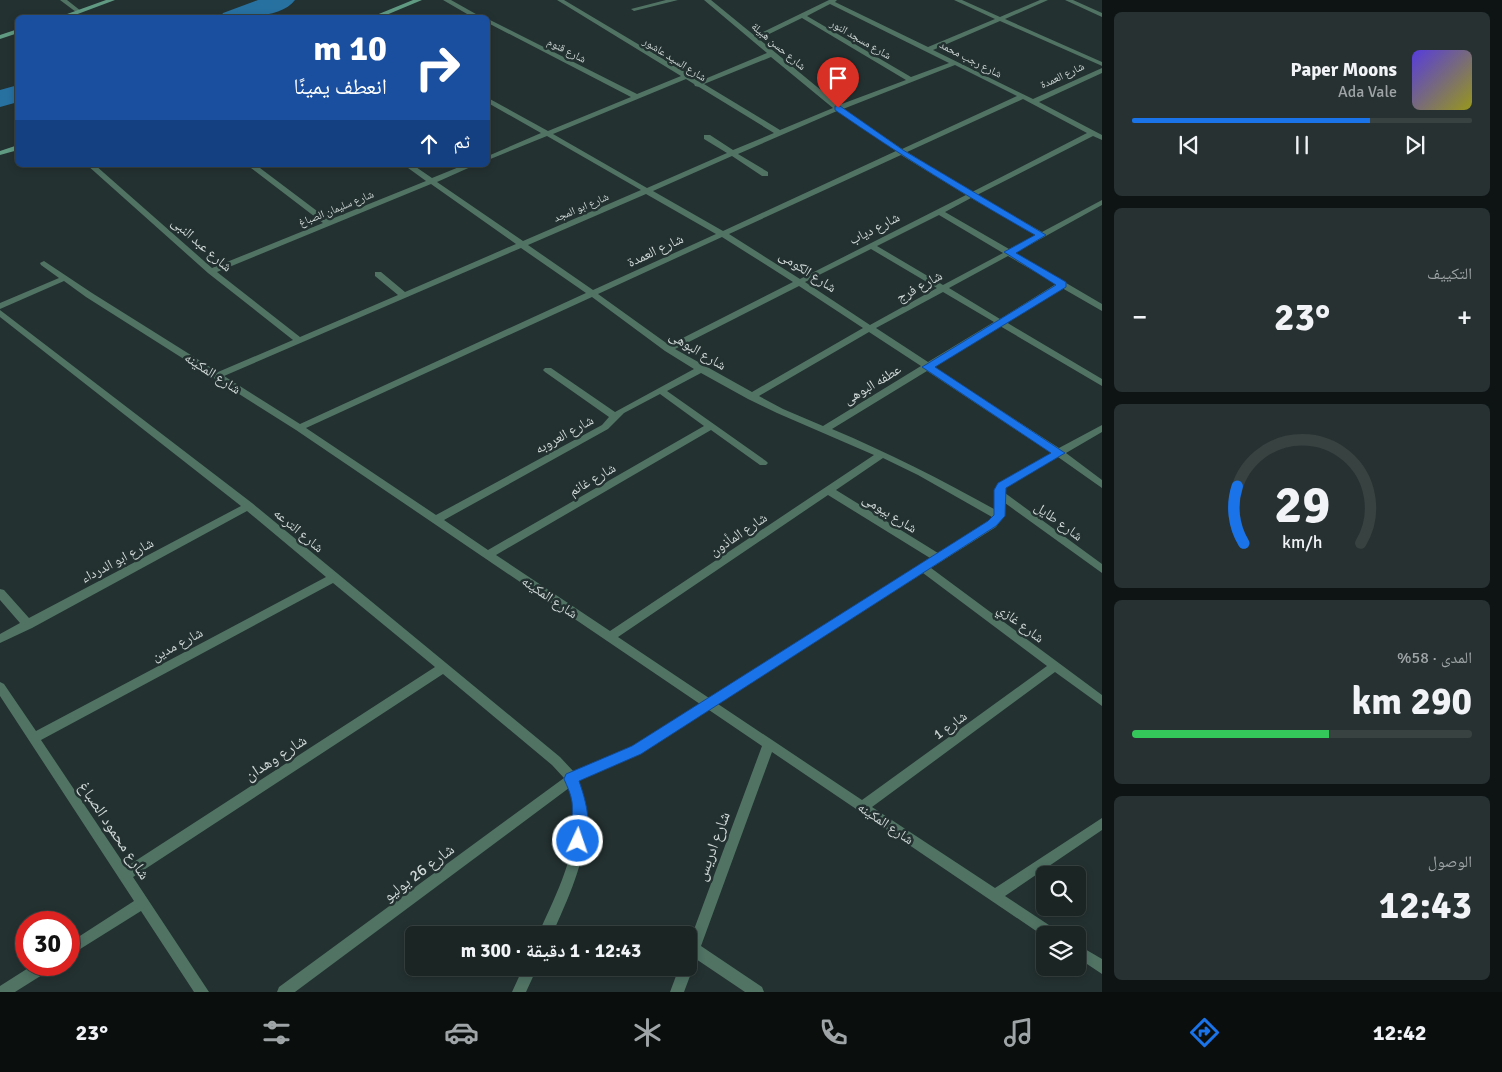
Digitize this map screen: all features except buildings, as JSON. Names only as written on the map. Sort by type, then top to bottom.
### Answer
[{"type":"main road","points":[[67,15],[112,0]]},
{"type":"main road","points":[[380,15],[419,0]]},
{"type":"main road","points":[[0,37],[15,32]]},
{"type":"main road","points":[[0,153],[15,148]]},
{"type":"street","points":[[64,0],[78,11]]},
{"type":"street","points":[[446,0],[474,15]]},
{"type":"street","name":"شارع السيد عاشور","points":[[560,0],[697,85],[780,133]]},
{"type":"street","points":[[634,9],[675,0]]},
{"type":"street","name":"شارع حسن هبيلة","points":[[707,0],[838,108],[900,152],[970,195],[1042,235]]},
{"type":"street","points":[[957,0],[1102,64]]},
{"type":"street","points":[[929,50],[1045,0]]},
{"type":"street","points":[[1068,0],[1102,15]]},
{"type":"street","points":[[754,39],[832,1]]},
{"type":"street","name":"شارع رجب محمد","points":[[832,1],[1023,96],[1102,138]]},
{"type":"street","name":"شارع مسجد النور","points":[[801,15],[911,80]]},
{"type":"street","name":"شارع قنوم","points":[[490,22],[637,97]]},
{"type":"street","points":[[697,85],[772,54]]},
{"type":"street","name":"شارع ابو المجد","points":[[217,376],[838,108],[955,63]]},
{"type":"street","name":"شارع العمدة","points":[[1032,102],[1102,70]]},
{"type":"street","points":[[490,157],[685,77]]},
{"type":"street","name":"شارع العمدة","points":[[299,428],[1023,96]]},
{"type":"street","name":"شارع الكومى","points":[[490,101],[648,190],[799,282],[1059,453],[1102,485]]},
{"type":"street","name":"شارع دياب","points":[[668,349],[1092,133]]},
{"type":"street","points":[[707,137],[765,174]]},
{"type":"street","name":"شارع عبد النبى","points":[[93,167],[210,271],[298,340]]},
{"type":"street","points":[[255,167],[328,223]]},
{"type":"street","name":"شارع البوهى","points":[[411,167],[593,294],[668,349],[701,369],[751,397],[921,473],[999,516]]},
{"type":"street","name":"شارع سليمان الصباغ","points":[[210,271],[466,167]]},
{"type":"street","name":"شارع فرج","points":[[751,397],[870,328],[1102,202]]},
{"type":"street","points":[[938,211],[1102,308]]},
{"type":"street","points":[[870,245],[944,287],[1102,383]]},
{"type":"street","name":"شارع المكينه","points":[[44,263],[299,428],[1039,926]]},
{"type":"street","points":[[378,274],[404,295]]},
{"type":"street","points":[[0,306],[65,278]]},
{"type":"street","name":"عطفه البوهى","points":[[823,430],[1063,284]]},
{"type":"street","name":"شارع الترعه","points":[[0,313],[248,506],[335,577],[543,749],[571,779]]},
{"type":"street","name":"شارع العروبه","points":[[436,520],[605,427],[614,416],[701,369]]},
{"type":"street","points":[[548,370],[614,416]]},
{"type":"street","points":[[660,390],[762,463]]},
{"type":"street","name":"شارع غانم","points":[[487,555],[711,426]]},
{"type":"street","points":[[999,516],[1000,490],[1006,482],[1102,428]]},
{"type":"street","name":"شارع المأذون","points":[[610,637],[882,454]]},
{"type":"street","name":"شارع بيومى","points":[[828,490],[938,558]]},
{"type":"street","name":"شارع طايل","points":[[1000,495],[1102,569]]},
{"type":"street","name":"شارع ابو الدرداء","points":[[0,639],[248,506]]},
{"type":"street","name":"شارع 26 يوليو","points":[[284,992],[571,779],[636,750],[992,524],[999,516]]},
{"type":"street","name":"شارع غازي","points":[[923,568],[1102,701]]},
{"type":"street","name":"شارع مدين","points":[[34,738],[335,577]]},
{"type":"street","points":[[0,593],[28,625]]},
{"type":"street","name":"شارع 1","points":[[862,807],[1055,666]]},
{"type":"street","name":"شارع وهدان","points":[[125,875],[444,667]]},
{"type":"street","name":"شارع محمود الصباغ","points":[[0,687],[202,992]]},
{"type":"street","name":"شارع ادريس","points":[[697,938],[769,744]]},
{"type":"street","points":[[549,926],[568,882],[576,855],[580,828],[579,801],[571,779]]},
{"type":"street","points":[[994,896],[1100,826]]},
{"type":"street","points":[[80,943],[143,902]]},
{"type":"street","points":[[1086,956],[1102,967]]},
{"type":"street","points":[[697,958],[756,992]]},
{"type":"street","points":[[3,992],[28,976]]},
{"type":"street","points":[[519,992],[526,976]]},
{"type":"street","points":[[677,992],[683,976]]},
{"type":"waterway","points":[[240,15],[282,0]]},
{"type":"waterway","points":[[0,99],[15,94]]},
{"type":"route","points":[[578,841],[580,828],[579,801],[571,779],[636,750],[992,524],[999,516],[1000,490],[1002,486],[1059,453],[927,367],[1063,284],[1009,252],[1042,235],[970,195],[900,152],[838,108]]}]
